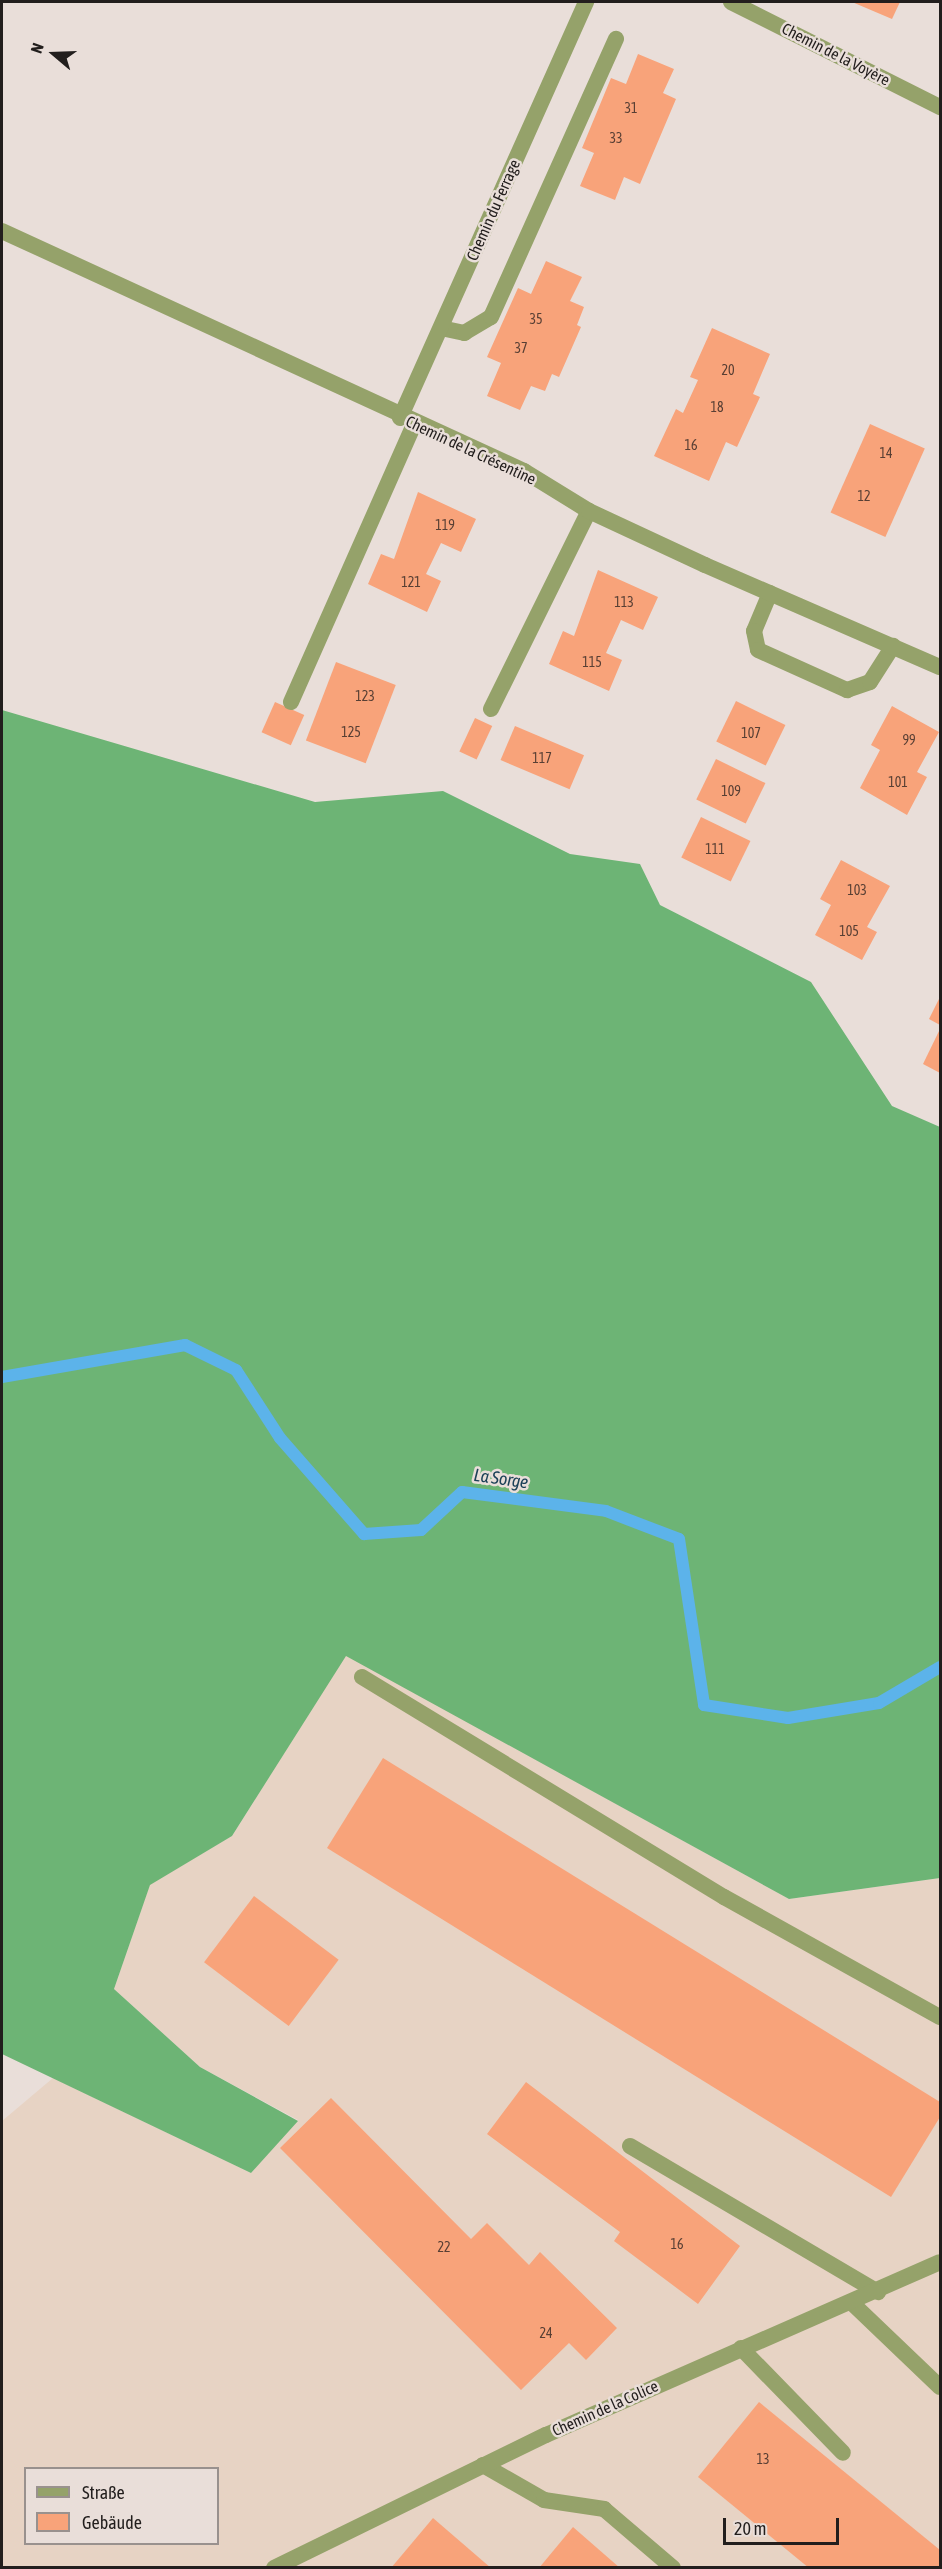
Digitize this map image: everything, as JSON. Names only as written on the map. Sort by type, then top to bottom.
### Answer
[{"type":"street","name":"Chemin du Ferrage","points":[[291,702],[407,421],[441,327],[586,2]]},
{"type":"street","name":"Chemin de la Voyère","points":[[730,2],[940,107]]},
{"type":"street","points":[[441,327],[464,333],[491,317],[616,39]]},
{"type":"street","name":"Chemin de la Crésentine","points":[[2,231],[407,421],[524,471],[589,511],[940,667]]},
{"type":"street","points":[[491,709],[589,511]]},
{"type":"street","points":[[770,593],[754,631],[758,650],[847,690],[870,682],[893,646]]},
{"type":"street","points":[[362,1677],[724,1897],[940,2017]]},
{"type":"street","points":[[630,2146],[878,2292]]},
{"type":"street","name":"Chemin de la Colice","points":[[274,2568],[483,2465],[741,2348],[853,2304],[940,2262]]},
{"type":"street","points":[[853,2304],[940,2387]]},
{"type":"street","points":[[741,2348],[843,2453]]},
{"type":"street","points":[[483,2465],[544,2500],[604,2509],[673,2568]]},
{"type":"shaded area","points":[[346,1655],[789,1899],[940,1878],[940,2567],[2,2568],[2,2121],[53,2078],[251,2173],[298,2120],[200,2067],[114,1989],[150,1884],[232,1836]]},
{"type":"green space","points":[[2,710],[315,802],[443,791],[570,854],[640,864],[660,905],[811,982],[892,1106],[940,1127],[940,1878],[789,1899],[346,1656],[232,1836],[150,1885],[114,1989],[200,2067],[298,2121],[251,2173],[2,2054]]},
{"type":"building","points":[[852,2],[900,2],[892,19]]},
{"type":"building","points":[[638,54],[674,69],[663,93],[676,99],[640,184],[624,177],[615,200],[580,186],[594,153],[582,148],[611,78],[626,84]]},
{"type":"building","points":[[546,261],[582,277],[570,301],[584,307],[577,325],[581,327],[559,377],[552,374],[545,391],[531,386],[520,410],[487,396],[501,363],[487,357],[518,288],[531,294]]},
{"type":"building","points":[[712,328],[770,354],[753,394],[760,397],[737,447],[726,442],[709,481],[654,456],[676,409],[683,413],[698,380],[690,377]]},
{"type":"building","points":[[870,424],[925,448],[885,537],[831,513]]},
{"type":"building","points":[[418,492],[476,519],[461,552],[441,543],[426,574],[441,581],[427,612],[368,584],[381,554],[394,559]]},
{"type":"building","points":[[598,570],[658,597],[643,630],[621,620],[606,653],[622,660],[609,691],[549,664],[563,631],[574,636]]},
{"type":"building","points":[[336,662],[396,685],[366,763],[306,740]]},
{"type":"building","points":[[736,701],[785,725],[766,766],[716,741]]},
{"type":"building","points":[[275,702],[304,715],[291,745],[262,732]]},
{"type":"building","points":[[892,706],[939,732],[917,772],[927,777],[907,815],[860,788],[880,750],[871,745]]},
{"type":"building","points":[[475,718],[492,726],[477,760],[459,752]]},
{"type":"building","points":[[515,726],[584,755],[570,789],[501,760]]},
{"type":"building","points":[[716,759],[765,783],[746,824],[696,799]]},
{"type":"building","points":[[701,817],[750,841],[731,882],[681,857]]},
{"type":"building","points":[[841,860],[890,886],[867,927],[877,932],[862,960],[815,935],[831,905],[820,899]]},
{"type":"building","points":[[940,997],[940,1025],[929,1019]]},
{"type":"building","points":[[940,1029],[940,1073],[923,1064]]},
{"type":"building","points":[[383,1758],[940,2102],[940,2117],[891,2197],[327,1848]]},
{"type":"building","points":[[254,1896],[339,1960],[289,2026],[204,1962]]},
{"type":"building","points":[[526,2082],[740,2246],[698,2304],[614,2241],[620,2232],[487,2134]]},
{"type":"building","points":[[331,2098],[471,2239],[487,2223],[529,2265],[540,2252],[617,2328],[586,2360],[569,2343],[521,2390],[280,2148]]},
{"type":"building","points":[[759,2402],[940,2550],[940,2568],[809,2568],[698,2477]]},
{"type":"building","points":[[433,2518],[491,2568],[391,2568]]},
{"type":"building","points":[[573,2527],[620,2568],[539,2568]]},
{"type":"waterway","name":"La Sorge","points":[[2,1377],[185,1345],[236,1370],[280,1438],[364,1534],[421,1530],[462,1492],[606,1511],[679,1539],[704,1705],[788,1718],[879,1703],[940,1667]]}]
